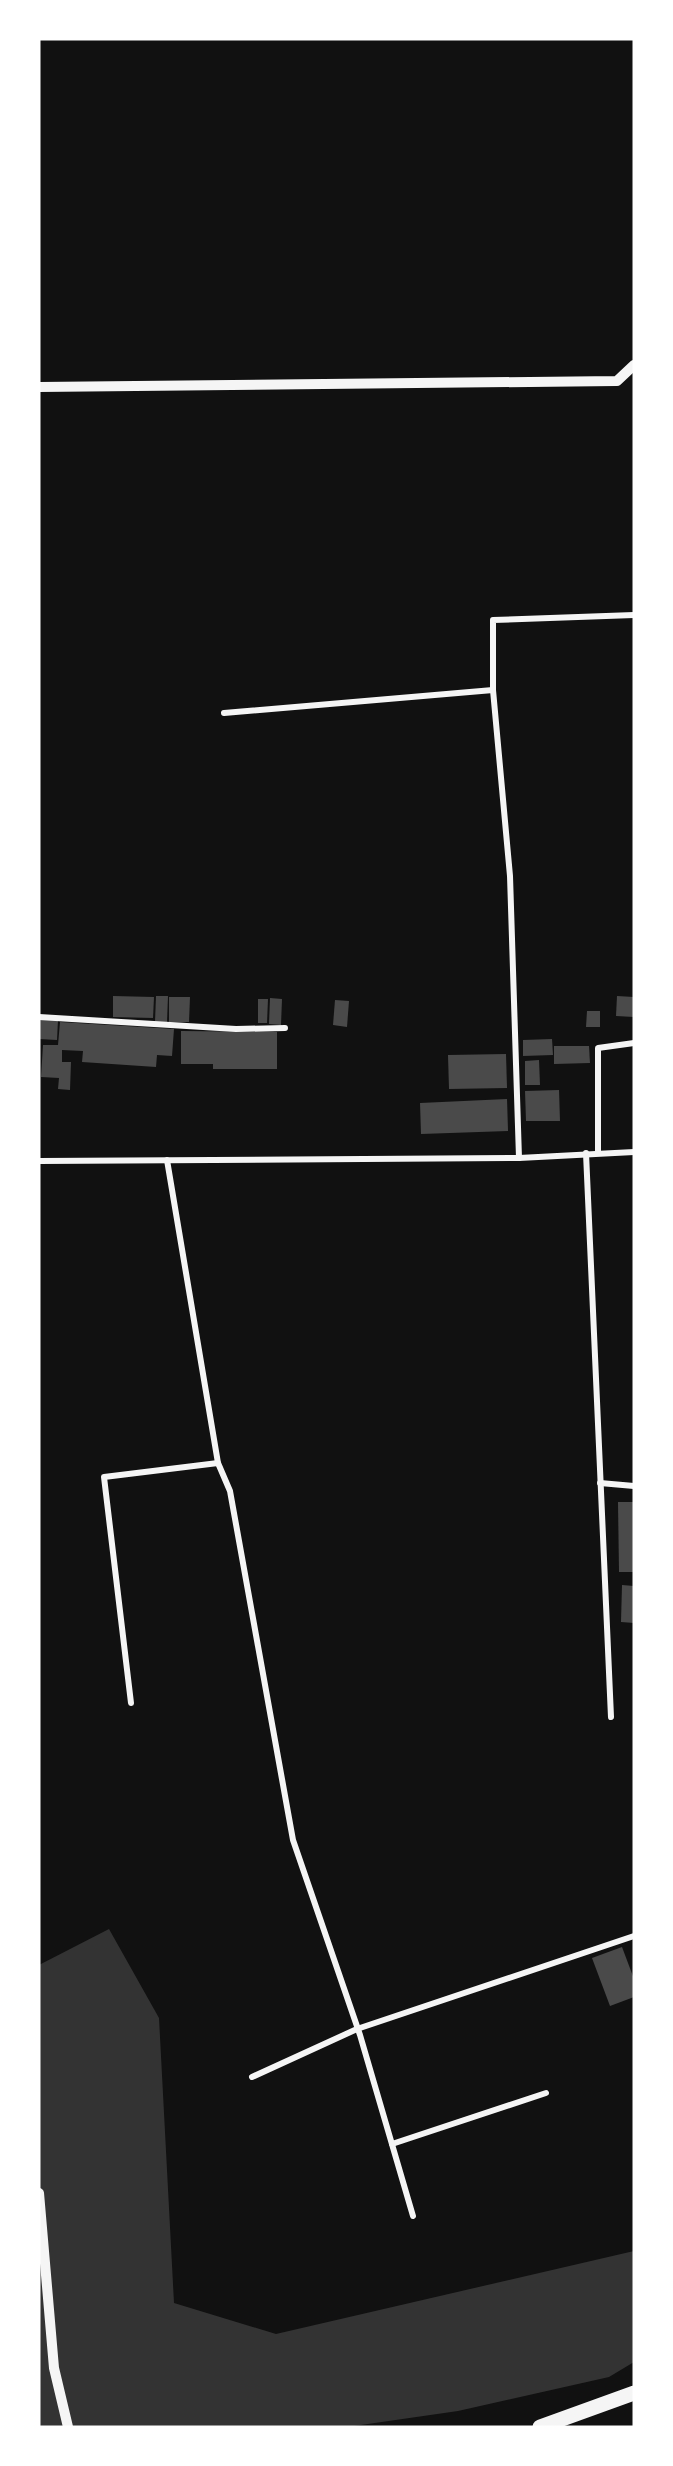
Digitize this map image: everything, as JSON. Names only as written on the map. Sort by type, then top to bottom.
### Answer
[{"type":"main road","points":[[540,2427],[564,2423],[634,2392]]},
{"type":"street","points":[[39,387],[617,381],[634,365]]},
{"type":"street","points":[[519,1158],[510,876],[493,690],[493,620],[634,615]]},
{"type":"street","points":[[224,713],[493,690]]},
{"type":"street","points":[[39,1017],[225,1028],[285,1028]]},
{"type":"street","points":[[598,1153],[598,1048],[634,1043]]},
{"type":"street","points":[[39,1161],[519,1158],[634,1152]]},
{"type":"street","points":[[586,1153],[611,1717]]},
{"type":"street","points":[[167,1161],[218,1463],[230,1491],[293,1840],[357,2029],[413,2216]]},
{"type":"street","points":[[131,1703],[104,1477],[218,1463]]},
{"type":"street","points":[[600,1483],[634,1486]]},
{"type":"street","points":[[252,2077],[357,2029],[634,1936]]},
{"type":"street","points":[[392,2144],[546,2093]]},
{"type":"street","points":[[39,2193],[54,2368],[68,2427]]},
{"type":"shaded area","points":[[109,1929],[159,2018],[174,2303],[276,2334],[634,2251],[634,2362],[609,2377],[458,2411],[347,2427],[39,2427],[39,1965]]},
{"type":"building","points":[[113,996],[154,997],[153,1018],[113,1017]]},
{"type":"building","points":[[156,996],[168,996],[167,1022],[155,1022]]},
{"type":"building","points":[[617,996],[634,997],[634,1017],[616,1016]]},
{"type":"building","points":[[169,997],[190,997],[189,1022],[169,1022]]},
{"type":"building","points":[[270,998],[282,999],[281,1025],[269,1024]]},
{"type":"building","points":[[258,999],[268,999],[267,1023],[258,1023]]},
{"type":"building","points":[[335,1000],[349,1001],[347,1027],[333,1025]]},
{"type":"building","points":[[587,1011],[600,1011],[600,1027],[586,1027]]},
{"type":"building","points":[[39,1019],[58,1020],[57,1040],[39,1039]]},
{"type":"building","points":[[60,1022],[174,1029],[172,1056],[157,1055],[156,1067],[82,1062],[83,1051],[62,1050],[62,1062],[71,1062],[70,1090],[58,1089],[59,1078],[41,1077],[43,1045],[58,1045]]},
{"type":"building","points":[[181,1031],[277,1032],[277,1069],[213,1069],[213,1064],[181,1064]]},
{"type":"building","points":[[552,1039],[553,1055],[523,1056],[523,1040]]},
{"type":"building","points":[[554,1046],[589,1046],[590,1063],[554,1064]]},
{"type":"building","points":[[506,1054],[507,1088],[449,1089],[448,1055]]},
{"type":"building","points":[[539,1060],[540,1085],[525,1085],[525,1061]]},
{"type":"building","points":[[559,1090],[560,1121],[526,1121],[525,1091]]},
{"type":"building","points":[[507,1099],[508,1131],[421,1134],[420,1103]]},
{"type":"building","points":[[618,1502],[634,1502],[634,1572],[619,1572]]},
{"type":"building","points":[[622,1585],[634,1586],[634,1623],[621,1622]]},
{"type":"building","points":[[622,1947],[634,1979],[634,1997],[610,2006],[592,1958]]}]
